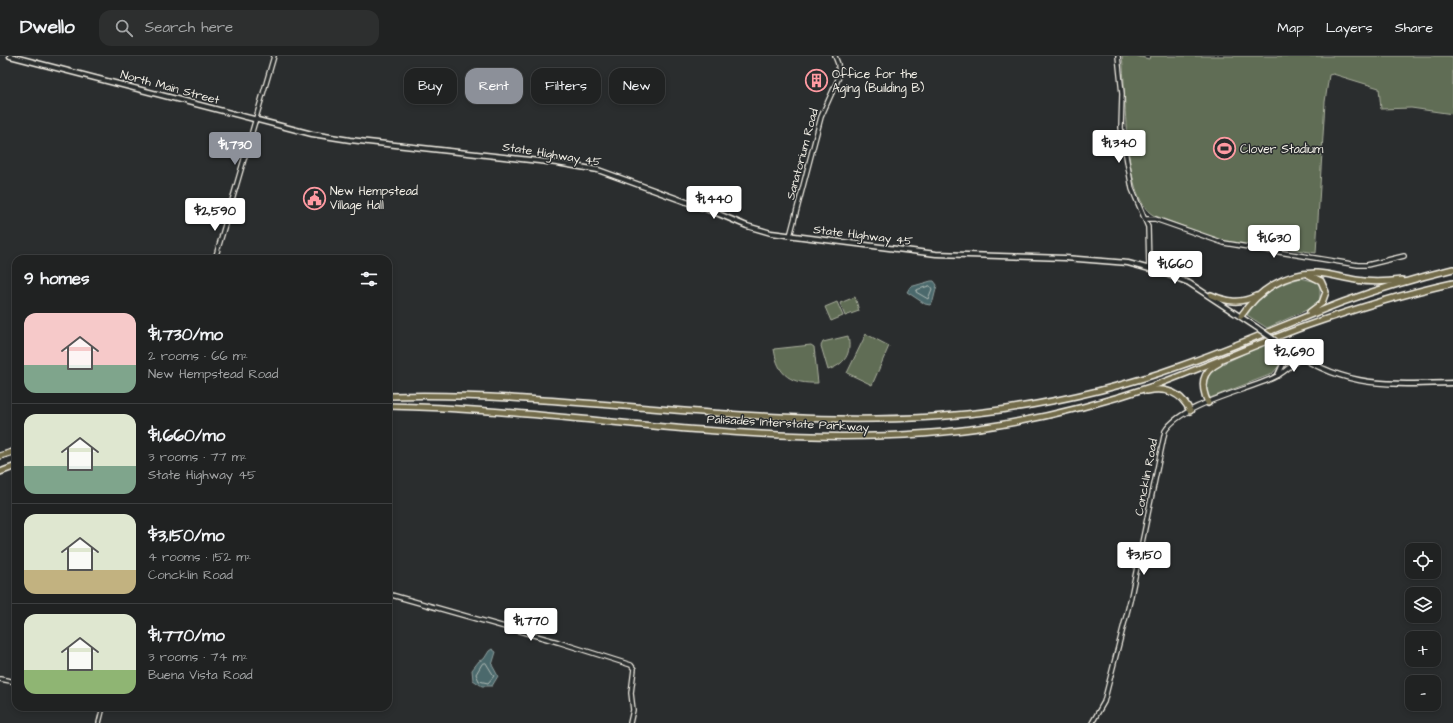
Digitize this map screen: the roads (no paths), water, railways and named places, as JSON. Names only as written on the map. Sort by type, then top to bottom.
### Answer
[{"type":"highway","name":"Palisades Interstate Parkway","points":[[392,396],[520,397],[804,418],[866,420],[928,418],[1020,407],[1101,390],[1180,366],[1364,295],[1453,269]]},
{"type":"highway","points":[[1211,296],[1226,301],[1238,302],[1252,298],[1283,280],[1298,276],[1320,274],[1375,282],[1401,280],[1433,274]]},
{"type":"highway","points":[[1268,332],[1314,310],[1324,301],[1326,290],[1321,281],[1312,276],[1298,276]]},
{"type":"highway","name":"Palisades Interstate Parkway","points":[[392,406],[769,434],[861,437],[919,434],[986,427],[1047,416],[1102,402],[1161,383],[1248,348],[1345,313],[1453,283]]},
{"type":"highway","points":[[1241,316],[1251,303],[1267,289]]},
{"type":"highway","points":[[1208,403],[1202,386],[1205,374],[1214,366],[1248,348]]},
{"type":"highway","points":[[1102,402],[1146,391],[1163,390],[1180,396],[1190,411]]},
{"type":"highway","points":[[0,456],[12,452]]},
{"type":"highway","points":[[0,472],[12,468]]},
{"type":"main road","name":"North Main Street","points":[[10,56],[255,120]]},
{"type":"main road","name":"State Highway 45","points":[[255,120],[337,138],[557,163],[598,170],[714,212],[747,226],[790,236],[936,254],[1103,260],[1149,268],[1179,278],[1211,296],[1300,358],[1330,373],[1361,381],[1394,384],[1453,384]]},
{"type":"main road","points":[[1278,375],[1285,360],[1280,344]]},
{"type":"street","points":[[216,255],[274,56]]},
{"type":"street","name":"Sanatorium Road","points":[[790,236],[821,117],[839,77],[838,64],[835,56]]},
{"type":"street","points":[[1118,56],[1122,94],[1121,128],[1134,195],[1145,219],[1149,235],[1149,268]]},
{"type":"street","points":[[1145,219],[1155,219],[1224,243],[1358,265],[1367,265],[1404,256]]},
{"type":"street","name":"Concklin Road","points":[[1092,723],[1104,702],[1130,601],[1164,436],[1172,423],[1190,411],[1278,375],[1300,358]]},
{"type":"street","points":[[392,595],[558,642],[631,665],[634,669],[631,686],[634,710],[630,723]]},
{"type":"street","points":[[0,679],[12,681]]},
{"type":"street","points":[[99,723],[102,711]]},
{"type":"water","points":[[934,281],[937,285],[933,301],[930,305],[925,304],[907,292],[910,287]]},
{"type":"water","points":[[492,649],[496,652],[492,665],[498,676],[492,686],[482,686],[473,680],[472,670]]},
{"type":"place","name":"Office for the Aging (Building B)","points":[[816,81]]},
{"type":"place","name":"Clover Stadium","points":[[1225,149]]},
{"type":"place","name":"New Hempstead Village Hall","points":[[315,198]]}]
